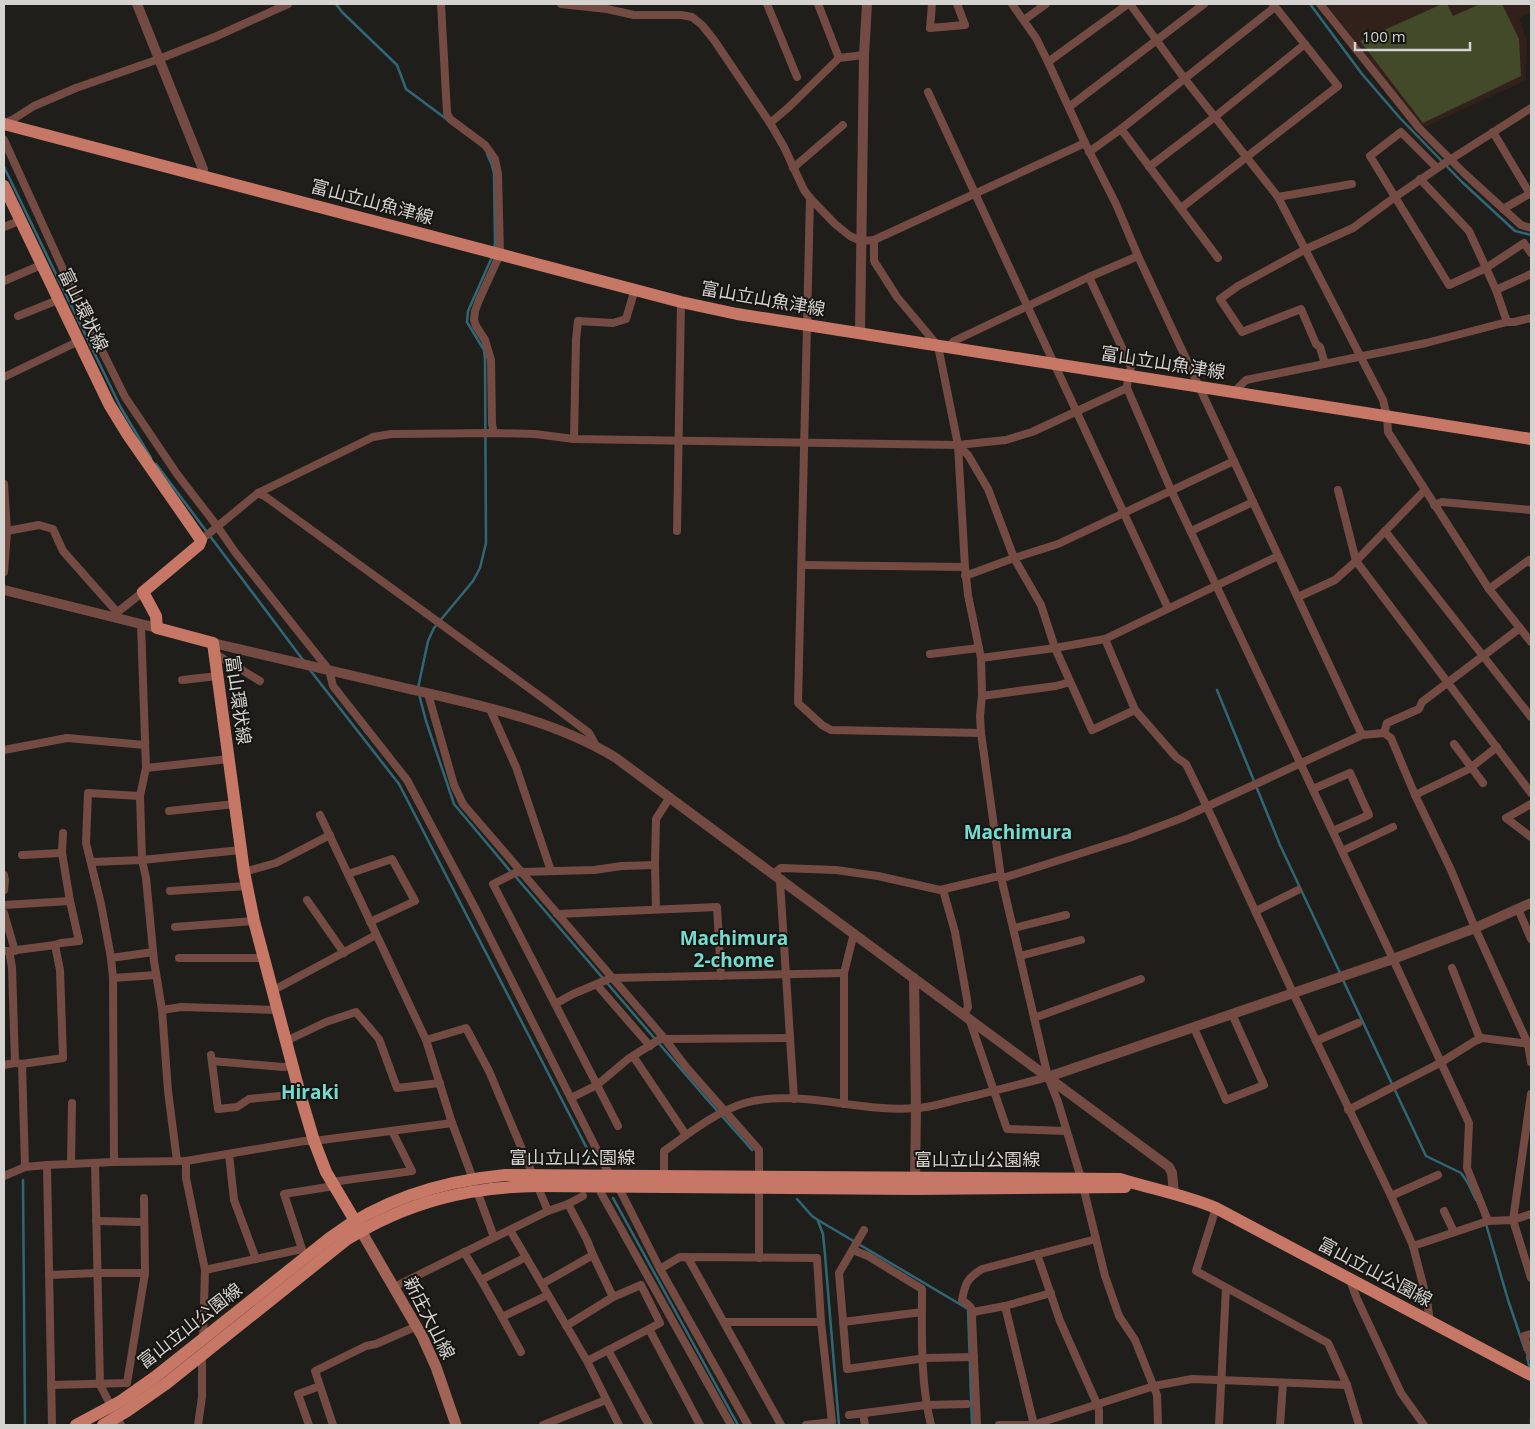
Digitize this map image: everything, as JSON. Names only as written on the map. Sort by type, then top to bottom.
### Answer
[{"type":"main road","name":"富山立山魚津線","points":[[4,124],[681,302],[737,314],[1056,364],[1127,382],[1199,387],[1531,439]]},
{"type":"main road","name":"富山環状線","points":[[4,186],[109,404],[128,436],[203,539]]},
{"type":"main road","points":[[157,628],[156,616],[143,592],[199,545],[203,539]]},
{"type":"main road","name":"富山環状線","points":[[157,628],[214,648],[244,872],[254,921],[314,1141],[326,1172],[358,1226]]},
{"type":"main road","name":"富山立山公園線","points":[[76,1425],[117,1416],[149,1381],[331,1237],[505,1175],[536,1180],[618,1186],[664,1181]]},
{"type":"main road","name":"富山立山公園線","points":[[536,1180],[610,1175],[664,1181],[1082,1182],[1144,1186],[1194,1199],[1216,1208],[1531,1375]]},
{"type":"main road","name":"富山立山公園線","points":[[103,1425],[167,1383],[346,1240],[358,1226]]},
{"type":"main road","name":"新庄大山線","points":[[358,1226],[417,1326],[436,1367],[456,1425]]},
{"type":"street","points":[[137,4],[203,169],[204,177]]},
{"type":"street","points":[[4,124],[34,106],[76,88],[159,59],[217,36],[288,4]]},
{"type":"street","points":[[441,4],[447,113],[450,119],[485,145],[495,159],[498,174],[500,254],[479,300],[474,320],[485,340],[492,360],[492,424],[494,433]]},
{"type":"street","points":[[561,4],[607,8],[634,15],[681,15],[692,17],[702,25],[714,40],[770,123],[804,190],[810,198],[835,224],[850,236],[861,241],[874,240],[1085,143]]},
{"type":"street","points":[[767,4],[797,77]]},
{"type":"street","points":[[818,4],[839,58]]},
{"type":"street","points":[[860,333],[864,55],[867,4]]},
{"type":"street","points":[[932,4],[930,28],[966,25],[957,4]]},
{"type":"street","points":[[1012,4],[1036,38],[1089,152],[1116,204],[1138,256],[1362,736]]},
{"type":"street","points":[[1024,20],[1046,4]]},
{"type":"street","points":[[1048,62],[1129,4],[1184,78],[1216,116],[1278,197],[1383,400],[1388,432],[1489,589],[1531,642]]},
{"type":"street","points":[[1069,107],[1204,4]]},
{"type":"street","points":[[1320,4],[1419,128],[1449,160],[1520,225],[1531,228]]},
{"type":"street","points":[[1089,152],[1121,129],[1274,5],[1338,86],[1181,208]]},
{"type":"street","points":[[1149,167],[1305,44]]},
{"type":"street","points":[[770,123],[839,58],[864,55]]},
{"type":"street","points":[[928,92],[1168,608]]},
{"type":"street","points":[[1326,364],[1320,347],[1316,344],[1301,309],[1242,332],[1220,299],[1238,286],[1306,249],[1353,228],[1438,167],[1493,132],[1530,112]]},
{"type":"street","points":[[793,168],[843,125]]},
{"type":"street","points":[[1121,129],[1218,258]]},
{"type":"street","points":[[1438,167],[1401,132],[1370,156],[1449,285],[1486,268],[1524,243],[1531,253]]},
{"type":"street","points":[[1493,132],[1531,194],[1503,209]]},
{"type":"street","points":[[4,140],[124,397],[216,528],[329,670],[333,686],[407,780],[475,908],[610,1175],[618,1186],[660,1269],[748,1425]]},
{"type":"street","points":[[1420,179],[1469,231],[1496,290],[1507,322]]},
{"type":"street","points":[[1278,197],[1352,184]]},
{"type":"street","points":[[810,198],[806,325],[803,565],[798,703],[822,725],[831,730],[981,733]]},
{"type":"street","points":[[4,227],[19,220]]},
{"type":"street","points":[[874,240],[874,261],[897,297],[943,346],[958,444],[964,567],[972,621],[982,658],[981,733],[1002,876],[1048,1077],[1058,1102],[1082,1182],[1105,1276],[1119,1316],[1136,1340],[1157,1395],[1158,1425]]},
{"type":"street","points":[[943,346],[1138,256]]},
{"type":"street","points":[[4,281],[41,265]]},
{"type":"street","points":[[1496,290],[1531,274]]},
{"type":"street","points":[[1089,277],[1131,366],[1127,382],[1171,490],[1393,958],[1469,1123],[1466,1168],[1488,1221]]},
{"type":"street","points":[[574,439],[578,322],[613,323],[626,318],[635,289]]},
{"type":"street","points":[[18,316],[58,300]]},
{"type":"street","points":[[677,531],[681,302]]},
{"type":"street","points":[[1234,392],[1246,380],[1426,343],[1507,322],[1531,318]]},
{"type":"street","points":[[4,377],[79,341]]},
{"type":"street","points":[[203,539],[258,494],[373,437],[391,434],[494,433],[535,434],[574,439],[958,444],[1006,440],[1032,432],[1127,382]]},
{"type":"street","points":[[958,444],[968,455],[988,489],[1014,558],[1041,605],[1055,648],[1092,730],[1135,710]]},
{"type":"street","points":[[966,576],[1058,544],[1234,461]]},
{"type":"street","points":[[4,484],[7,531],[4,572]]},
{"type":"street","points":[[1338,490],[1356,561],[1497,747],[1528,781],[1531,793]]},
{"type":"street","points":[[1298,597],[1335,580],[1425,490]]},
{"type":"street","points":[[258,494],[274,502],[551,705],[589,734],[596,746]]},
{"type":"street","points":[[1191,531],[1253,502]]},
{"type":"street","points":[[1434,505],[1442,502],[1531,510]]},
{"type":"street","points":[[7,531],[39,525],[54,529],[62,551],[115,614]]},
{"type":"street","points":[[1385,531],[1531,717]]},
{"type":"street","points":[[982,658],[1105,639],[1278,556]]},
{"type":"street","points":[[1489,589],[1529,560],[1531,563]]},
{"type":"street","points":[[803,565],[964,567]]},
{"type":"street","points":[[4,590],[115,614],[157,628]]},
{"type":"street","points":[[115,614],[143,592]]},
{"type":"street","points":[[141,624],[146,768],[140,796],[142,860],[146,878],[153,952],[162,1010],[168,1091],[205,1270],[202,1397],[198,1425]]},
{"type":"street","points":[[1384,733],[1387,723],[1419,709],[1422,702],[1520,628]]},
{"type":"street","points":[[1105,639],[1135,710],[1176,757],[1186,764],[1207,807],[1413,1246],[1427,1300],[1430,1322]]},
{"type":"street","points":[[214,648],[289,661],[490,709],[549,725],[596,746],[616,758],[778,876],[1169,1167],[1172,1173],[1174,1193]]},
{"type":"street","points":[[214,648],[260,681]]},
{"type":"street","points":[[930,654],[979,648]]},
{"type":"street","points":[[182,680],[218,676]]},
{"type":"street","points":[[982,696],[1056,686],[1070,682]]},
{"type":"street","points":[[428,694],[454,785],[463,804],[610,978],[664,1038],[686,1067],[759,1150],[759,1258]]},
{"type":"street","points":[[490,709],[516,766],[551,871]]},
{"type":"street","points":[[794,1099],[780,882],[778,876],[781,868],[836,870],[878,876],[940,890],[995,877],[1006,877],[1129,838],[1182,818],[1362,736],[1384,733],[1392,738],[1415,795],[1451,870],[1475,928],[1529,1044],[1531,1062]]},
{"type":"street","points":[[4,750],[67,738],[145,745]]},
{"type":"street","points":[[1454,744],[1483,783]]},
{"type":"street","points":[[1415,795],[1471,768],[1497,747]]},
{"type":"street","points":[[146,768],[229,759]]},
{"type":"street","points":[[1313,789],[1350,773],[1369,815],[1333,831]]},
{"type":"street","points":[[114,1162],[113,978],[101,904],[86,843],[88,793],[140,796]]},
{"type":"street","points":[[656,909],[656,819],[670,797]]},
{"type":"street","points":[[169,811],[235,804]]},
{"type":"street","points":[[1531,804],[1506,818],[1531,837]]},
{"type":"street","points":[[320,815],[426,1040],[452,1123],[494,1237]]},
{"type":"street","points":[[1342,851],[1393,827]]},
{"type":"street","points":[[9,951],[79,942],[62,853],[63,833]]},
{"type":"street","points":[[244,872],[276,863],[330,835]]},
{"type":"street","points":[[91,862],[142,860],[241,850]]},
{"type":"street","points":[[22,855],[62,853]]},
{"type":"street","points":[[348,874],[392,859],[414,901],[370,922]]},
{"type":"street","points":[[618,1126],[493,884],[521,872],[594,870],[622,866],[655,865]]},
{"type":"street","points":[[4,875],[4,890]]},
{"type":"street","points":[[170,891],[247,886]]},
{"type":"street","points":[[943,890],[955,932],[967,999],[967,1016],[1007,1129],[1066,1130]]},
{"type":"street","points":[[1256,911],[1298,890]]},
{"type":"street","points":[[307,900],[344,953]]},
{"type":"street","points":[[4,905],[70,901]]},
{"type":"street","points":[[664,1181],[664,1151],[686,1135],[726,1111],[744,1103],[762,1099],[794,1099],[883,1109],[916,1108],[1048,1077],[1393,958],[1475,928],[1531,902]]},
{"type":"street","points":[[557,914],[717,907],[721,976]]},
{"type":"street","points":[[1518,909],[1531,938]]},
{"type":"street","points":[[4,914],[12,967],[25,1167]]},
{"type":"street","points":[[1014,928],[1066,915]]},
{"type":"street","points":[[175,927],[254,921]]},
{"type":"street","points":[[844,1104],[844,973],[854,933]]},
{"type":"street","points":[[272,991],[376,936]]},
{"type":"street","points":[[1020,956],[1081,940]]},
{"type":"street","points":[[4,1065],[63,1058],[60,970],[55,945]]},
{"type":"street","points":[[111,958],[153,952]]},
{"type":"street","points":[[179,958],[264,958]]},
{"type":"street","points":[[1452,968],[1480,1039]]},
{"type":"street","points":[[556,1004],[573,994],[610,978],[844,973]]},
{"type":"street","points":[[113,978],[156,975]]},
{"type":"street","points":[[914,978],[915,1183]]},
{"type":"street","points":[[1034,1018],[1141,979]]},
{"type":"street","points":[[596,985],[650,1046]]},
{"type":"street","points":[[162,1010],[181,1007],[277,1010]]},
{"type":"street","points":[[286,1041],[326,1022],[356,1012],[379,1039],[397,1088],[440,1083]]},
{"type":"street","points":[[1194,1028],[1226,1100],[1264,1085],[1232,1014]]},
{"type":"street","points":[[1316,1041],[1358,1022]]},
{"type":"street","points":[[426,1040],[466,1028],[489,1071],[548,1211]]},
{"type":"street","points":[[571,1098],[597,1085],[633,1056],[664,1038],[790,1038]]},
{"type":"street","points":[[1348,1110],[1482,1038],[1529,1044]]},
{"type":"street","points":[[633,1056],[686,1135]]},
{"type":"street","points":[[292,1066],[283,1067],[211,1058],[218,1109],[237,1107],[250,1099],[300,1094]]},
{"type":"street","points":[[1531,1094],[1513,1220],[1531,1278]]},
{"type":"street","points":[[71,1164],[72,1103]]},
{"type":"street","points":[[4,1176],[25,1167],[114,1162],[181,1161],[304,1141],[452,1123]]},
{"type":"street","points":[[205,1270],[302,1249],[284,1194],[412,1171],[392,1131]]},
{"type":"street","points":[[229,1154],[234,1200],[256,1260]]},
{"type":"street","points":[[95,1163],[100,1385],[117,1416]]},
{"type":"street","points":[[47,1165],[52,1425]]},
{"type":"street","points":[[1391,1196],[1438,1175]]},
{"type":"street","points":[[601,1193],[731,1425]]},
{"type":"street","points":[[394,1287],[548,1211],[583,1196]]},
{"type":"street","points":[[51,1385],[127,1383],[145,1274],[144,1198]]},
{"type":"street","points":[[568,1204],[613,1297]]},
{"type":"street","points":[[1216,1208],[1196,1271],[1328,1343],[1347,1385],[1359,1425]]},
{"type":"street","points":[[1444,1211],[1454,1232]]},
{"type":"street","points":[[1413,1246],[1488,1221],[1513,1220],[1531,1214]]},
{"type":"street","points":[[96,1221],[144,1222]]},
{"type":"street","points":[[510,1230],[587,1361],[619,1425]]},
{"type":"street","points":[[864,1230],[839,1273],[847,1369],[923,1360],[926,1358],[974,1357]]},
{"type":"street","points":[[977,1425],[973,1312],[970,1305],[962,1300],[965,1284],[973,1274],[982,1269],[1096,1239]]},
{"type":"street","points":[[853,1250],[868,1256],[922,1288],[923,1360],[926,1405],[931,1425]]},
{"type":"street","points":[[464,1252],[521,1352]]},
{"type":"street","points":[[1037,1254],[1060,1321],[1097,1404],[1099,1425]]},
{"type":"street","points":[[542,1284],[593,1255]]},
{"type":"street","points":[[481,1280],[526,1257]]},
{"type":"street","points":[[660,1269],[680,1257],[817,1258],[821,1322],[832,1422],[806,1425]]},
{"type":"street","points":[[688,1258],[781,1425]]},
{"type":"street","points":[[49,1275],[145,1274]]},
{"type":"street","points":[[1350,1280],[1401,1393],[1424,1425]]},
{"type":"street","points":[[566,1326],[613,1297],[640,1285],[660,1322],[649,1330],[587,1361]]},
{"type":"street","points":[[1219,1425],[1226,1288]]},
{"type":"street","points":[[973,1312],[1005,1306],[1051,1293]]},
{"type":"street","points":[[502,1317],[548,1295]]},
{"type":"street","points":[[1005,1306],[1034,1425]]},
{"type":"street","points":[[843,1322],[922,1312]]},
{"type":"street","points":[[724,1322],[821,1322]]},
{"type":"street","points":[[333,1425],[315,1371],[366,1346],[376,1344],[417,1326]]},
{"type":"street","points":[[649,1330],[700,1425]]},
{"type":"street","points":[[1531,1334],[1524,1336],[1531,1357]]},
{"type":"street","points":[[608,1350],[649,1425]]},
{"type":"street","points":[[999,1425],[1034,1425],[1154,1386],[1192,1379],[1347,1385]]},
{"type":"street","points":[[1280,1425],[1283,1383]]},
{"type":"street","points":[[308,1425],[298,1394],[320,1386]]},
{"type":"street","points":[[543,1425],[606,1400]]},
{"type":"street","points":[[849,1415],[926,1405],[968,1404]]},
{"type":"street","points":[[863,1414],[865,1425]]},
{"type":"shaded area","points":[[1326,4],[1531,4],[1531,12],[1519,18],[1527,41],[1526,80],[1423,128]]},
{"type":"green space","points":[[1442,4],[1447,4],[1453,16],[1480,4],[1502,4],[1519,39],[1521,76],[1423,123],[1360,41]]},
{"type":"waterway","points":[[336,4],[397,65],[406,89],[449,121]]},
{"type":"waterway","points":[[1310,4],[1362,74],[1400,118],[1462,182],[1515,231],[1531,235]]},
{"type":"waterway","points":[[487,154],[494,174],[494,249]]},
{"type":"waterway","points":[[4,167],[121,408],[151,458]]},
{"type":"waterway","points":[[418,688],[428,641],[434,628],[473,581],[480,568],[486,543],[485,359],[484,350],[467,322],[468,311],[492,257]]},
{"type":"waterway","points":[[156,464],[303,660]]},
{"type":"waterway","points":[[310,670],[399,784],[595,1164]]},
{"type":"waterway","points":[[1217,690],[1280,845],[1341,975]]},
{"type":"waterway","points":[[419,694],[426,721],[454,804],[511,872]]},
{"type":"waterway","points":[[515,876],[752,1150]]},
{"type":"waterway","points":[[1343,980],[1426,1156],[1461,1173],[1476,1200]]},
{"type":"waterway","points":[[23,1180],[25,1425]]},
{"type":"waterway","points":[[613,1198],[738,1425]]},
{"type":"waterway","points":[[797,1199],[818,1220],[968,1309],[972,1425]]},
{"type":"waterway","points":[[818,1221],[823,1234],[839,1425]]},
{"type":"waterway","points":[[1486,1224],[1525,1350]]},
{"type":"waterway","points":[[1527,1357],[1530,1369]]},
{"type":"waterway","points":[[1531,1418],[1531,1425]]},
{"type":"district","name":"Machimura","points":[[1018,832]]},
{"type":"district","name":"Machimura 2-chome","points":[[734,949]]},
{"type":"district","name":"Hiraki","points":[[310,1092]]}]
